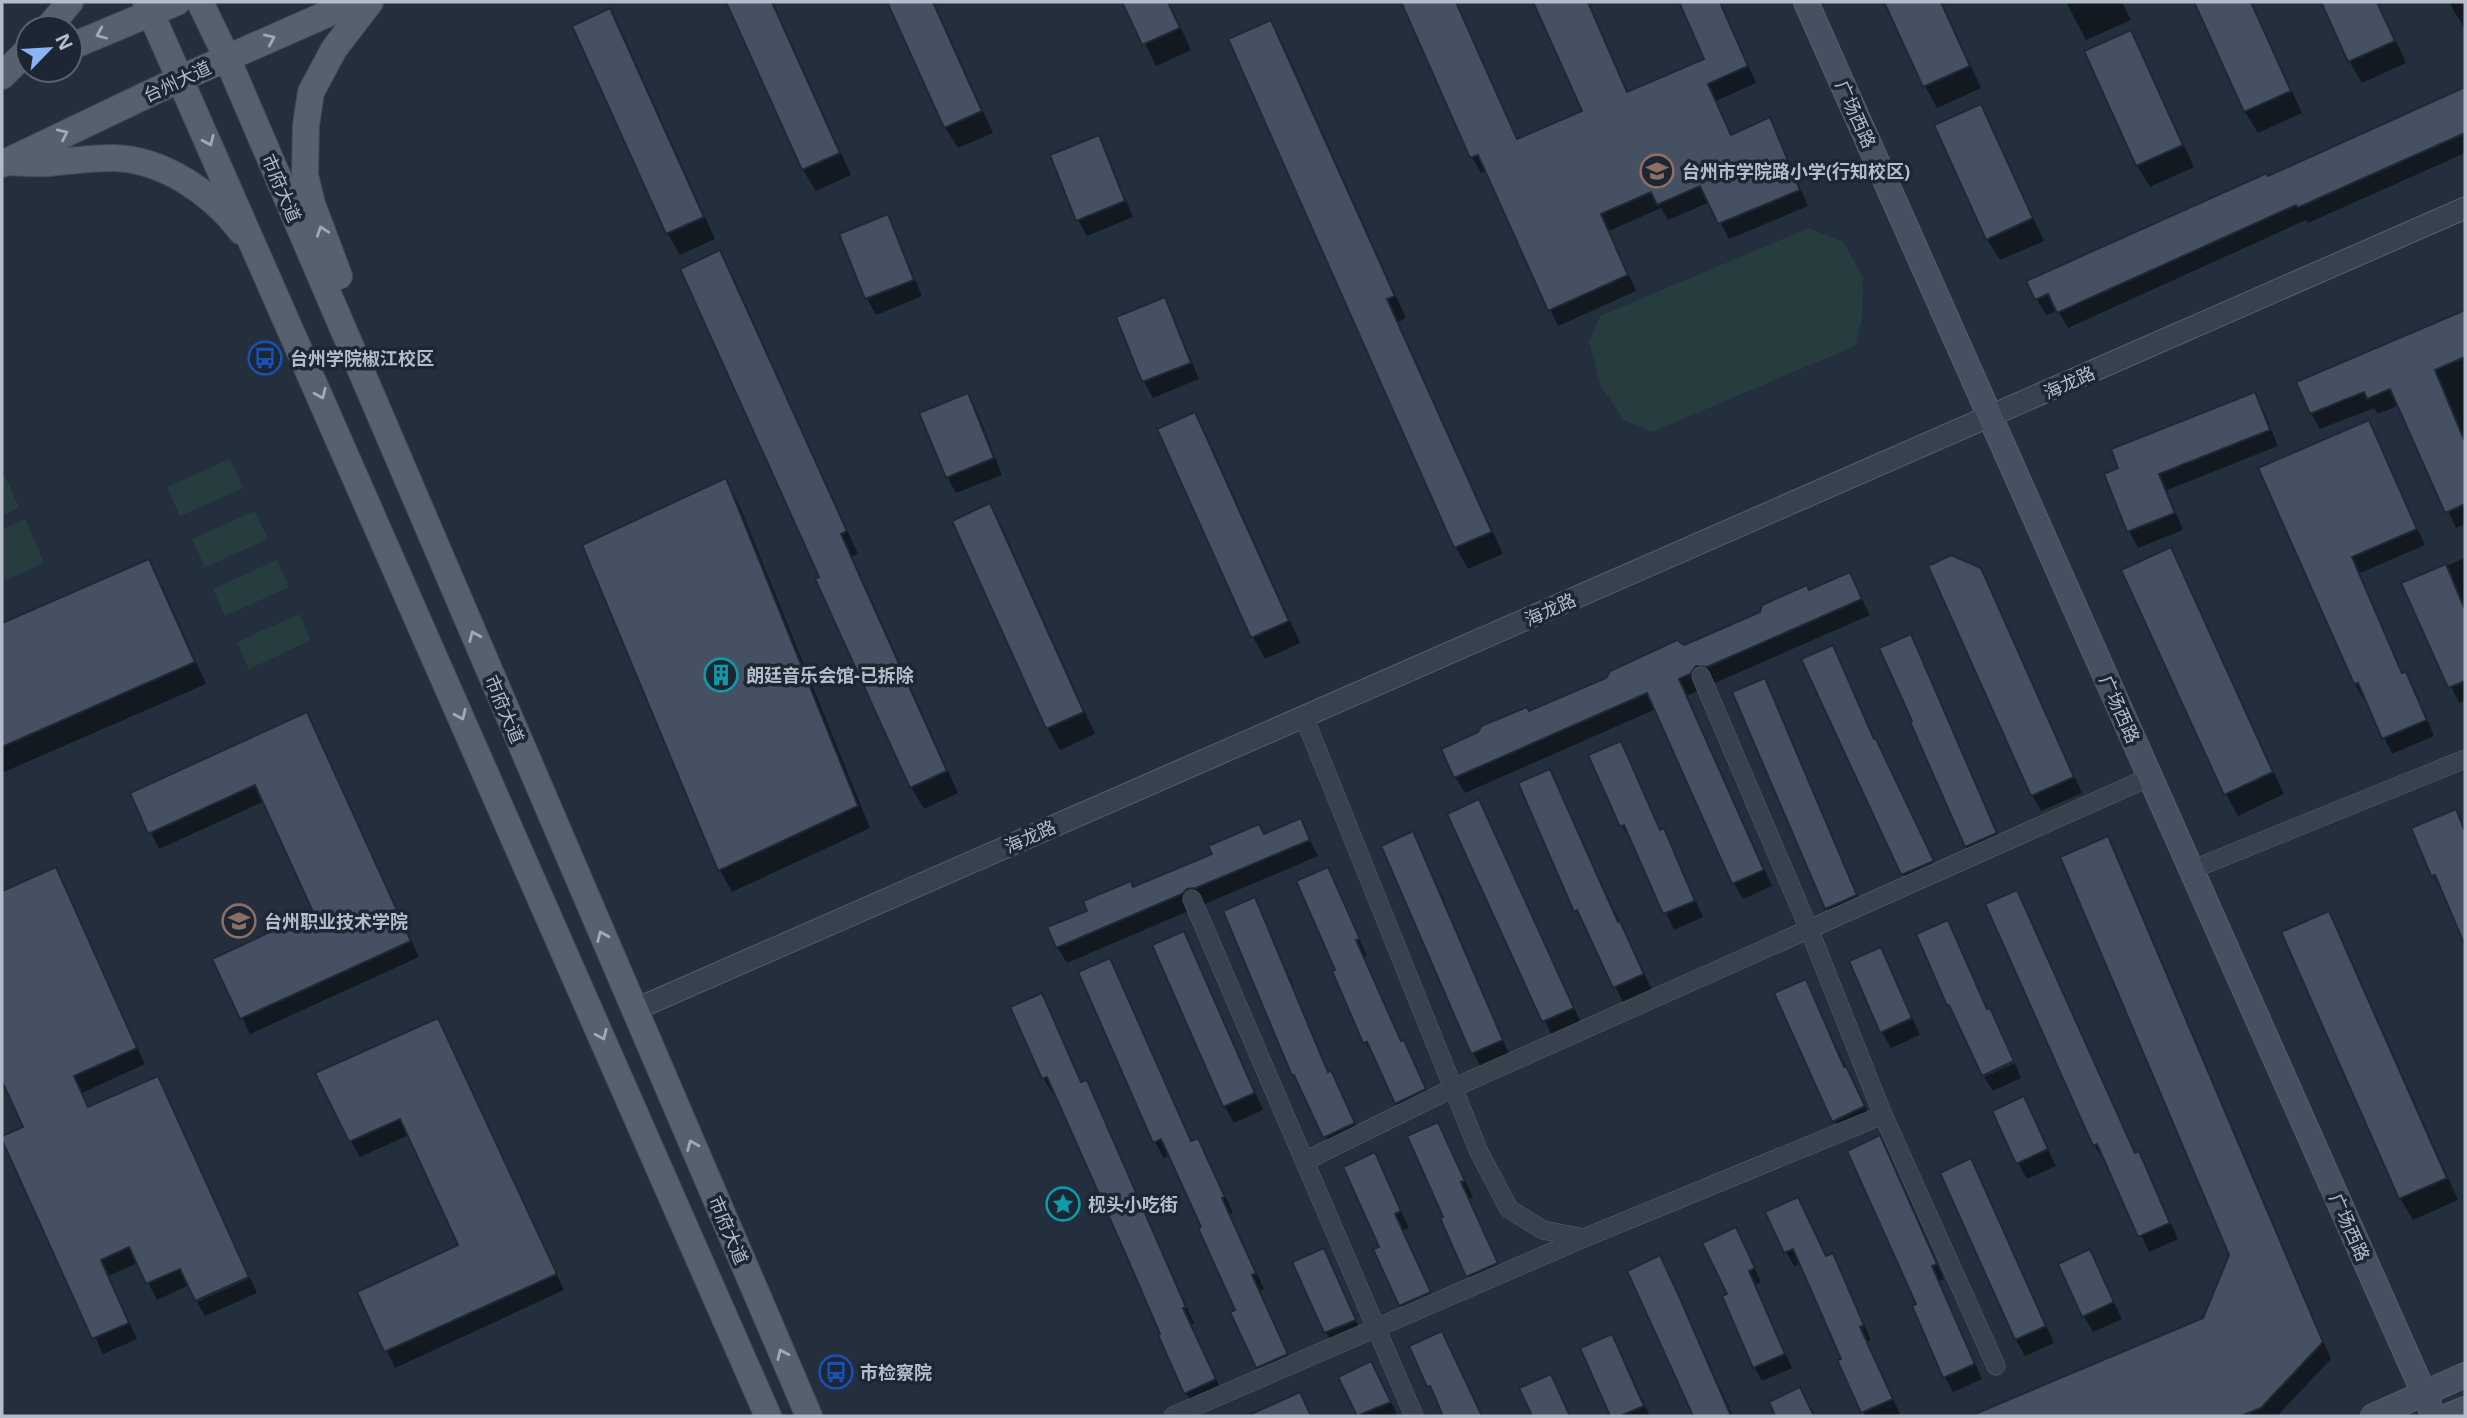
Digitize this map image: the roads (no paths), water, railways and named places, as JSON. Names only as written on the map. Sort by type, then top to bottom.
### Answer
[{"type":"main road","points":[[84,40],[149,7],[177,2]]},
{"type":"main road","name":"市府大道","points":[[200,2],[227,58],[809,1416]]},
{"type":"main road","name":"台州大道","points":[[3,163],[182,78],[354,2]]},
{"type":"main road","points":[[370,2],[334,48],[311,92],[306,125],[305,175],[328,250],[361,328],[378,382],[388,435]]},
{"type":"main road","name":"广场西路","points":[[1806,2],[2434,1416]]},
{"type":"main road","points":[[149,7],[768,1416]]},
{"type":"main road","points":[[3,163],[114,158],[138,161],[170,173],[203,193],[224,211],[261,257]]},
{"type":"main road","points":[[2373,1416],[2465,1376]]},
{"type":"main road","points":[[2448,1416],[2465,1409]]},
{"type":"street","name":"海龙路","points":[[634,1010],[2465,208]]},
{"type":"street","points":[[1700,676],[1809,929],[1883,1115],[1996,1366]]},
{"type":"street","points":[[1304,717],[1479,1152],[1508,1209],[1543,1230],[1584,1238]]},
{"type":"street","points":[[2192,870],[2465,759]]},
{"type":"street","points":[[1305,1161],[1453,1088],[2150,777]]},
{"type":"street","points":[[1192,899],[1414,1416]]},
{"type":"street","points":[[1173,1416],[1584,1238],[1883,1115]]},
{"type":"place","name":"台州市学院路小学(行知校区)","points":[[1657,171]]},
{"type":"place","name":"台州学院椒江校区","points":[[265,358]]},
{"type":"place","name":"朗廷音乐会馆-已拆除","points":[[721,675]]},
{"type":"place","name":"台州职业技术学院","points":[[239,921]]},
{"type":"place","name":"枧头小吃街","points":[[1063,1204]]},
{"type":"place","name":"市检察院","points":[[836,1372]]}]
